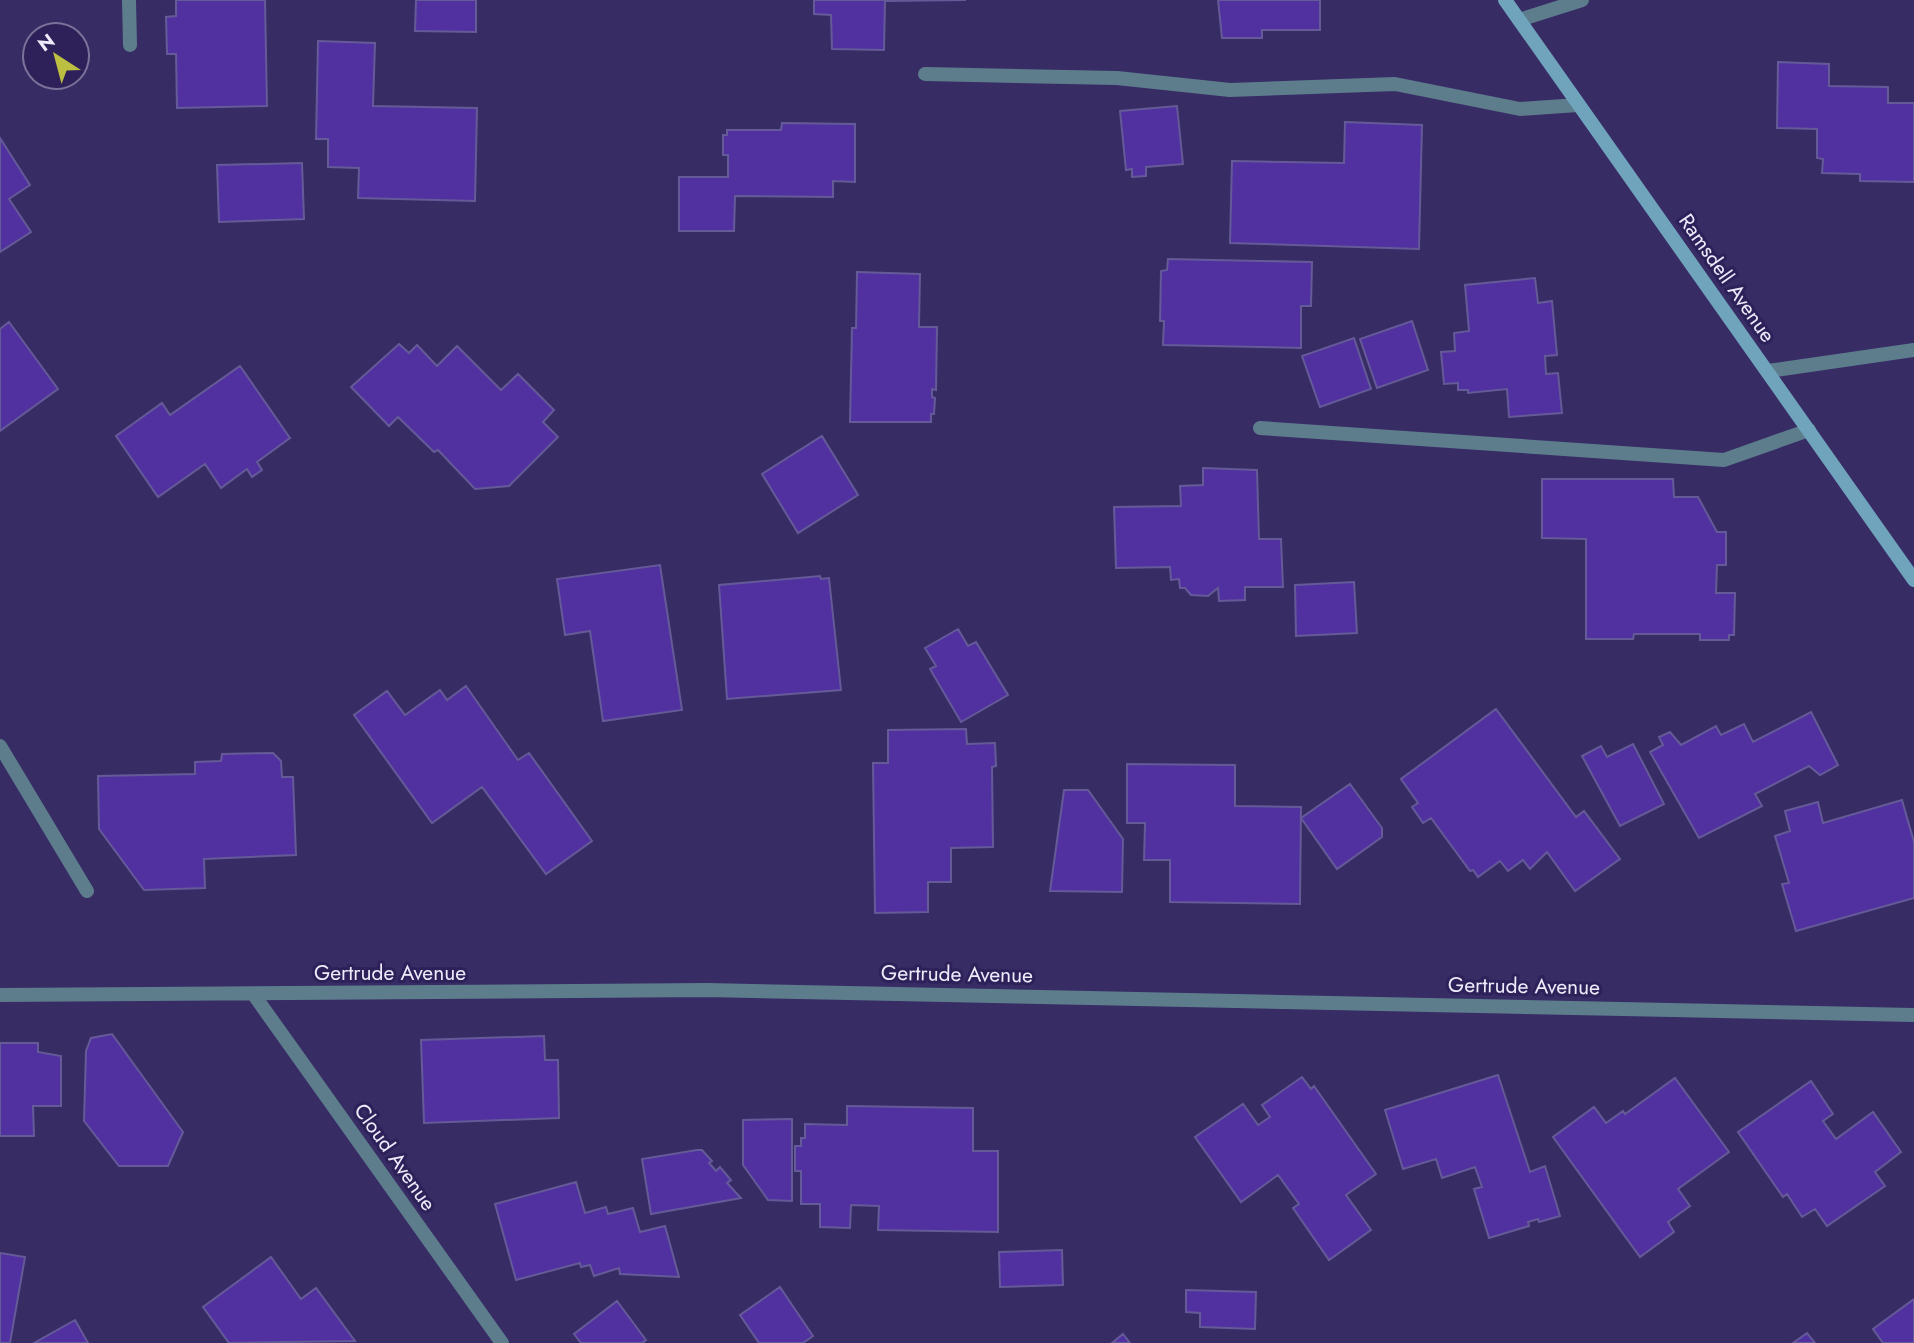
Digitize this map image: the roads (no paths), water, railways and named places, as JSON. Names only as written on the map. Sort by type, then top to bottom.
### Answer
[{"type":"street","points":[[129,0],[130,45]]},
{"type":"street","name":"Ramsdell Avenue","points":[[1505,0],[1914,580]]},
{"type":"street","points":[[1519,20],[1582,0]]},
{"type":"street","points":[[925,74],[1117,78],[1230,90],[1395,84],[1427,88],[1520,109],[1578,105]]},
{"type":"street","points":[[1768,371],[1914,350]]},
{"type":"street","points":[[1260,428],[1724,460],[1809,430]]},
{"type":"street","points":[[0,746],[87,891]]},
{"type":"street","name":"Gertrude Avenue","points":[[0,995],[706,990],[1914,1015]]},
{"type":"street","name":"Cloud Avenue","points":[[254,995],[502,1343]]}]
